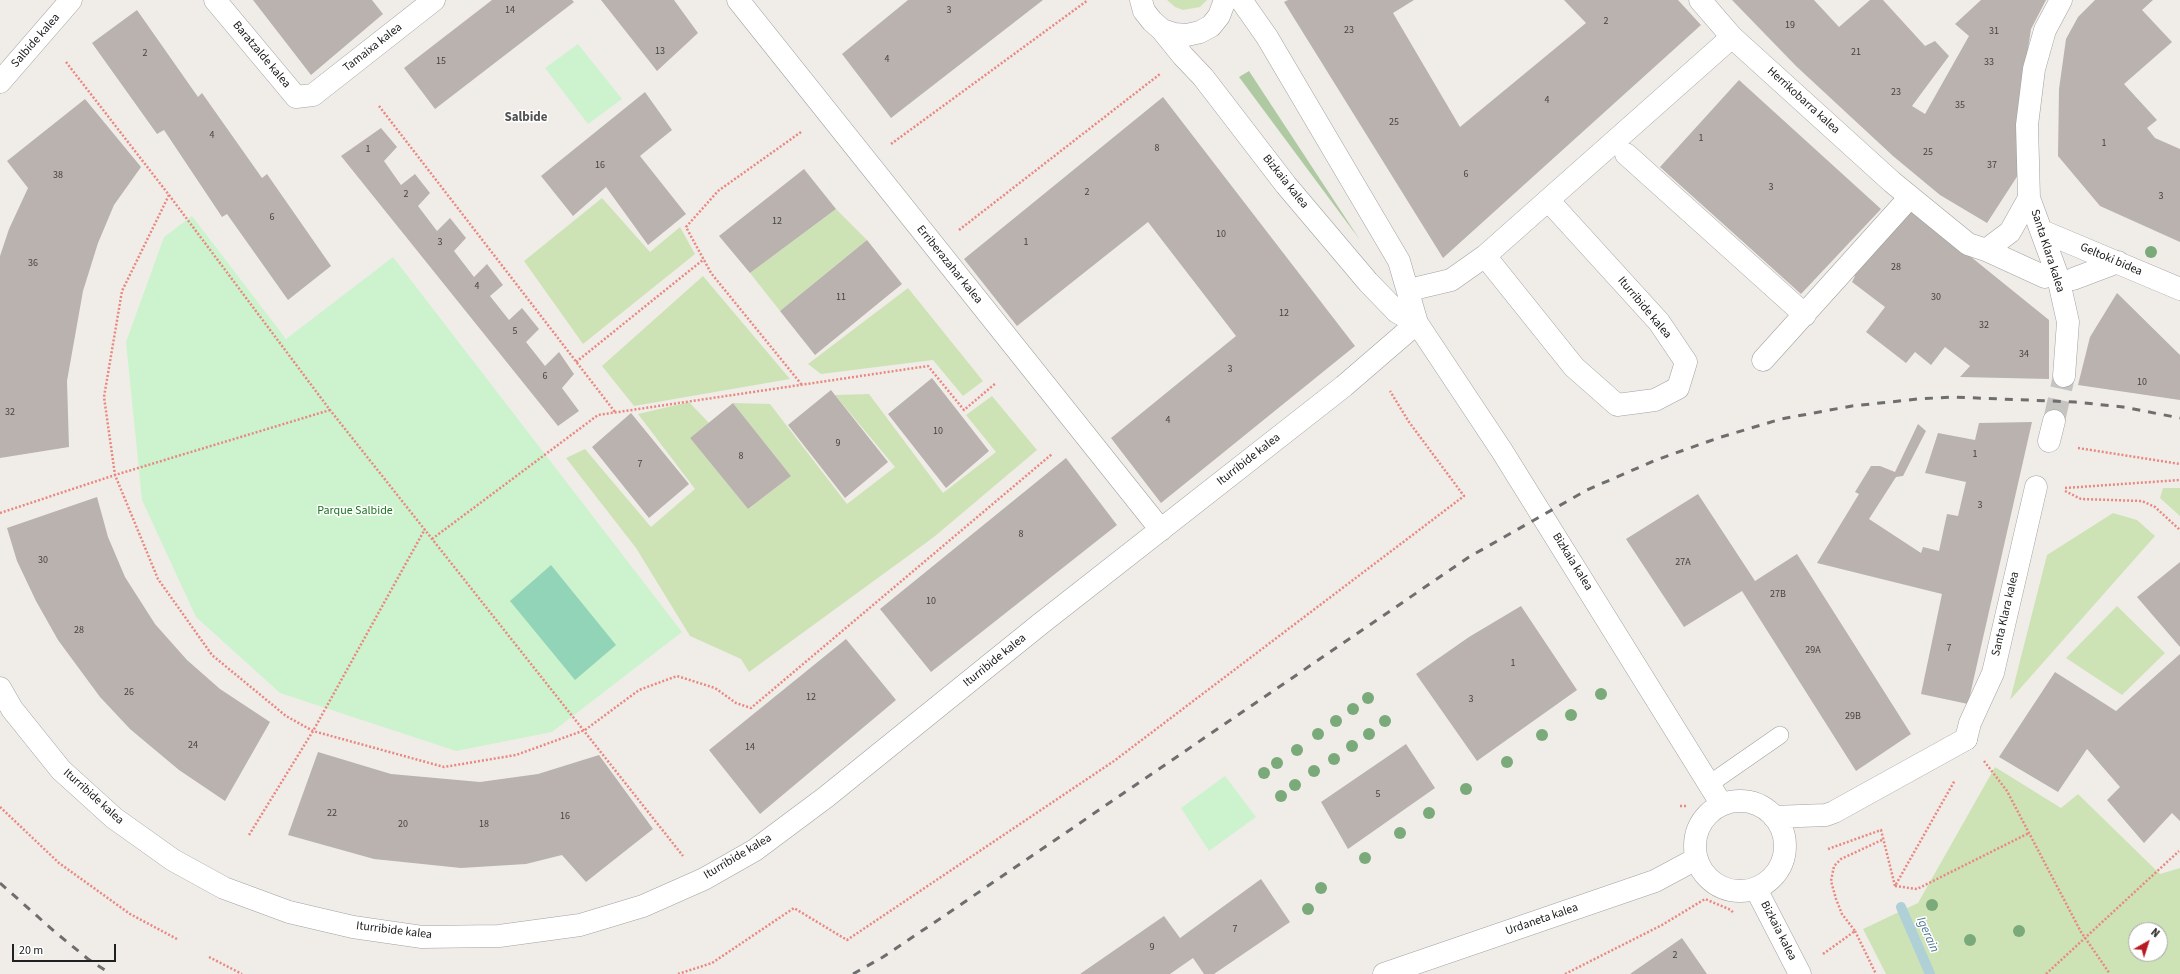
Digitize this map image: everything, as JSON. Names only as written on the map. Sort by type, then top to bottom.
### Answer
[{"type":"street","name":"Salbide kalea","points":[[0,82],[71,0]]},
{"type":"street","name":"Baratzalde kalea","points":[[215,0],[296,97],[313,95]]},
{"type":"street","name":"Tamaixa kalea","points":[[313,95],[434,0]]},
{"type":"street","name":"Erriberazahar kalea","points":[[738,0],[1162,530]]},
{"type":"street","name":"Bizkaia kalea","points":[[1141,0],[1144,11],[1152,22],[1162,30],[1183,56],[1203,77],[1286,185],[1368,282],[1397,312],[1417,323]]},
{"type":"street","name":"Herrikobarra kalea","points":[[1700,0],[1732,37],[1910,197],[1968,244],[1986,250],[2045,278]]},
{"type":"street","points":[[1986,250],[2010,232],[2029,198],[2027,125],[2034,69],[2045,30],[2061,0]]},
{"type":"street","name":"Bizkaia kalea","points":[[1232,1],[1267,37],[1399,261],[1409,290],[1417,323],[1515,471],[1708,785],[1722,804]]},
{"type":"street","points":[[1162,30],[1174,34],[1187,35],[1200,32],[1211,26],[1232,1]]},
{"type":"street","points":[[1409,290],[1451,280],[1485,256],[1732,37]]},
{"type":"street","points":[[1626,154],[1805,315]]},
{"type":"street","points":[[1763,360],[1910,197]]},
{"type":"street","name":"Santa Klara kalea","points":[[2029,198],[2058,277],[2068,322],[2064,376]]},
{"type":"street","name":"Iturribide kalea","points":[[1485,256],[1574,367],[1617,405],[1655,400],[1678,388],[1686,362],[1659,322],[1548,200]]},
{"type":"street","name":"Geltoki bidea","points":[[2042,231],[2180,289]]},
{"type":"street","points":[[2073,279],[2118,262]]},
{"type":"street","name":"Iturribide kalea","points":[[0,688],[12,709],[62,770],[114,818],[173,860],[224,888],[289,912],[353,927],[422,937],[498,936],[580,925],[643,906],[704,879],[755,850],[826,797],[1039,625],[1162,530],[1355,377],[1417,323]]},
{"type":"street","name":"Santa Klara kalea","points":[[1970,744],[1970,723],[1992,673],[2036,487]]},
{"type":"street","points":[[1774,817],[1826,815],[1970,744]]},
{"type":"street","points":[[1736,801],[1750,802],[1763,808],[1774,817],[1782,829],[1785,844],[1784,858],[1778,871],[1769,882],[1756,889],[1742,892],[1727,890],[1713,883],[1703,873],[1696,859],[1694,846],[1696,833],[1702,821],[1710,812],[1722,804],[1736,801]]},
{"type":"street","name":"Urdaneta kalea","points":[[1384,974],[1655,881],[1696,859]]},
{"type":"street","name":"Bizkaia kalea","points":[[1756,889],[1799,973]]},
{"type":"lane","points":[[1708,785],[1780,735]]},
{"type":"path","points":[[886,148],[1088,0]]},
{"type":"path","points":[[66,62],[169,195],[330,410],[585,730],[687,861]]},
{"type":"path","points":[[954,234],[1161,73]]},
{"type":"path","points":[[379,106],[615,413]]},
{"type":"path","points":[[801,132],[718,191],[686,227],[711,273],[802,386]]},
{"type":"path","points":[[169,195],[122,291],[104,397],[115,475],[158,579],[212,655],[286,716],[313,731],[444,768],[516,755],[585,730],[639,690],[677,676],[715,688],[736,703],[750,708],[1052,454]]},
{"type":"path","points":[[576,362],[704,260]]},
{"type":"path","points":[[432,539],[598,415],[802,386],[928,366],[964,410],[996,383]]},
{"type":"path","points":[[678,974],[712,963],[794,908],[847,940],[1114,761],[1464,496],[1408,422],[1390,391]]},
{"type":"path","points":[[0,513],[115,475],[330,410]]},
{"type":"path","points":[[2051,431],[2068,447],[2180,464]]},
{"type":"path","points":[[2180,480],[2060,488],[2081,499],[2142,500],[2155,507],[2180,530]]},
{"type":"path","points":[[249,834],[313,731],[425,529]]},
{"type":"path","points":[[1895,886],[1970,744],[2007,791],[2086,939],[2110,974]]},
{"type":"path","points":[[0,807],[59,863],[130,914],[177,939]]},
{"type":"path","points":[[1828,849],[1881,830],[1895,886]]},
{"type":"path","points":[[1895,886],[1917,889],[2029,833]]},
{"type":"path","points":[[1876,974],[1855,931],[1842,914],[1831,881],[1834,866],[1841,860],[1884,839]]},
{"type":"path","points":[[2046,974],[2086,939],[2179,851]]},
{"type":"path","points":[[1565,974],[1662,925],[1706,899],[1731,910],[1735,916]]},
{"type":"path","points":[[1799,973],[1855,931]]},
{"type":"path","points":[[209,957],[242,974]]},
{"type":"green space","points":[[1167,0],[1207,0],[1200,7],[1183,10],[1175,7]]},
{"type":"green space","points":[[578,44],[622,99],[588,124],[545,68]]},
{"type":"green space","points":[[1249,71],[1360,240],[1239,77]]},
{"type":"green space","points":[[602,198],[650,252],[680,227],[695,254],[583,344],[524,261]]},
{"type":"green space","points":[[836,209],[867,240],[780,311],[750,273]]},
{"type":"green space","name":"Parque Salbide","points":[[192,216],[286,339],[393,257],[682,632],[552,732],[456,751],[280,693],[196,617],[142,500],[126,342],[164,237]]},
{"type":"green space","points":[[703,276],[790,379],[634,406],[602,366]]},
{"type":"green space","points":[[908,288],[983,381],[963,396],[933,360],[821,374],[808,364]]},
{"type":"green space","points":[[869,394],[943,493],[996,452],[966,415],[992,396],[1037,450],[934,537],[749,672],[741,659],[690,636],[636,548],[566,458],[585,449],[651,527],[695,489],[638,414],[689,402],[709,423],[690,438],[748,509],[791,476],[733,403],[770,404],[847,504],[895,467],[835,395]]},
{"type":"green space","points":[[2163,488],[2180,488],[2180,516],[2160,498]]},
{"type":"green space","points":[[2113,513],[2137,520],[2155,536],[2010,700],[2047,555]]},
{"type":"green space","points":[[551,565],[616,645],[575,680],[510,601]]},
{"type":"green space","points":[[2117,606],[2165,653],[2122,695],[2066,658]]},
{"type":"green space","points":[[1995,767],[2061,808],[2078,794],[2160,874],[2180,868],[2180,974],[1886,974],[1863,929],[1918,903]]},
{"type":"green space","points":[[1225,776],[1256,817],[1209,851],[1181,808]]},
{"type":"building","points":[[253,0],[372,0],[383,14],[311,75]]},
{"type":"building","points":[[492,0],[572,0],[574,2],[435,109],[404,68]]},
{"type":"building","points":[[601,0],[674,0],[698,33],[657,71]]},
{"type":"building","points":[[908,0],[1043,0],[891,118],[842,54]]},
{"type":"building","points":[[1288,0],[1414,0],[1393,13],[1460,127],[1586,23],[1564,0],[1678,0],[1701,25],[1443,258],[1284,2]]},
{"type":"building","points":[[1732,0],[1814,0],[1839,27],[1870,0],[1883,0],[1925,46],[1935,41],[1949,56],[1912,106],[1925,114],[1969,36],[1955,24],[1981,0],[2046,0],[2031,29],[2026,62],[2020,172],[1987,223],[1940,195],[1893,156],[1796,66]]},
{"type":"building","points":[[2095,0],[2153,0],[2142,10],[2172,42],[2124,84],[2157,120],[2147,128],[2155,138],[2180,149],[2180,242],[2100,206],[2058,156],[2059,89],[2066,39],[2078,17]]},
{"type":"building","points":[[137,10],[198,97],[202,93],[262,178],[267,174],[331,266],[288,300],[227,214],[222,217],[164,130],[157,134],[92,43]]},
{"type":"building","points":[[1739,80],[1881,209],[1801,294],[1660,167]]},
{"type":"building","points":[[645,92],[672,130],[640,156],[686,214],[648,245],[606,187],[573,216],[541,176]]},
{"type":"building","points":[[1163,97],[1355,346],[1161,503],[1111,438],[1236,336],[1148,222],[1017,326],[964,259]]},
{"type":"building","points":[[85,99],[141,167],[114,205],[98,243],[83,291],[67,381],[69,447],[0,458],[0,256],[9,229],[28,188],[7,161]]},
{"type":"building","points":[[381,128],[397,147],[384,161],[401,185],[415,174],[430,193],[418,206],[437,231],[450,218],[466,238],[454,251],[474,277],[487,264],[503,285],[490,296],[509,320],[522,308],[539,329],[526,342],[545,366],[559,352],[574,374],[562,388],[579,411],[558,426],[341,156]]},
{"type":"building","points":[[804,169],[836,209],[750,273],[719,236]]},
{"type":"building","points":[[1908,206],[2049,320],[2049,379],[1960,377],[1970,366],[1945,347],[1931,365],[1915,352],[1906,363],[1866,332],[1885,307],[1852,282],[1855,276],[1850,272]]},
{"type":"building","points":[[867,240],[902,284],[815,355],[780,311]]},
{"type":"building","points":[[2117,293],[2180,355],[2180,400],[2078,385],[2090,337]]},
{"type":"building","points":[[932,378],[989,451],[946,488],[888,414]]},
{"type":"building","points":[[831,390],[888,462],[845,498],[788,425]]},
{"type":"building","points":[[733,403],[791,476],[748,509],[690,438]]},
{"type":"building","points":[[631,413],[689,484],[649,518],[592,447]]},
{"type":"building","points":[[2032,422],[1968,704],[1921,694],[1942,594],[1817,563],[1859,494],[1855,492],[1871,466],[1880,466],[1895,472],[1918,424],[1926,431],[1903,476],[1896,477],[1869,519],[1921,553],[1923,547],[1939,551],[1947,514],[1958,516],[1966,482],[1925,473],[1938,433],[1975,440],[1979,423]]},
{"type":"building","points":[[1066,458],[1117,525],[931,672],[880,609]]},
{"type":"building","points":[[1698,494],[1755,581],[1797,554],[1911,734],[1856,771],[1742,591],[1684,627],[1626,539]]},
{"type":"building","points":[[97,497],[108,537],[125,577],[155,624],[187,660],[220,689],[270,722],[225,801],[179,770],[130,729],[100,697],[58,640],[36,601],[17,561],[7,528]]},
{"type":"building","points":[[2180,562],[2180,647],[2137,597]]},
{"type":"building","points":[[1521,606],[1577,690],[1477,761],[1416,674],[1469,637]]},
{"type":"building","points":[[846,639],[896,700],[760,814],[709,750]]},
{"type":"building","points":[[2180,654],[2180,821],[2172,813],[2144,843],[2107,800],[2120,787],[2087,749],[2058,792],[1999,757],[2055,672],[2116,711]]},
{"type":"building","points":[[1406,744],[1435,788],[1348,849],[1321,802]]},
{"type":"building","points":[[318,752],[391,774],[480,782],[538,774],[599,755],[653,829],[586,882],[562,855],[526,864],[461,868],[374,859],[288,835]]},
{"type":"building","points":[[1261,879],[1290,922],[1214,974],[1204,974],[1193,958],[1170,974],[1080,974],[1164,916],[1180,938]]},
{"type":"building","points":[[1682,938],[1707,974],[1630,974]]},
{"type":"waterway","name":"Igerain","points":[[1901,907],[1930,974]]},
{"type":"tunnel","points":[[2054,421],[2064,376]]},
{"type":"railway","points":[[853,974],[883,957],[941,918],[1469,557],[1587,490],[1656,460],[1718,438],[1781,419],[1852,406],[1918,399],[1952,397],[2075,402],[2123,407],[2180,418]]},
{"type":"railway","points":[[0,883],[55,932],[88,959],[111,974]]},
{"type":"district","name":"Salbide","points":[[526,118]]}]
